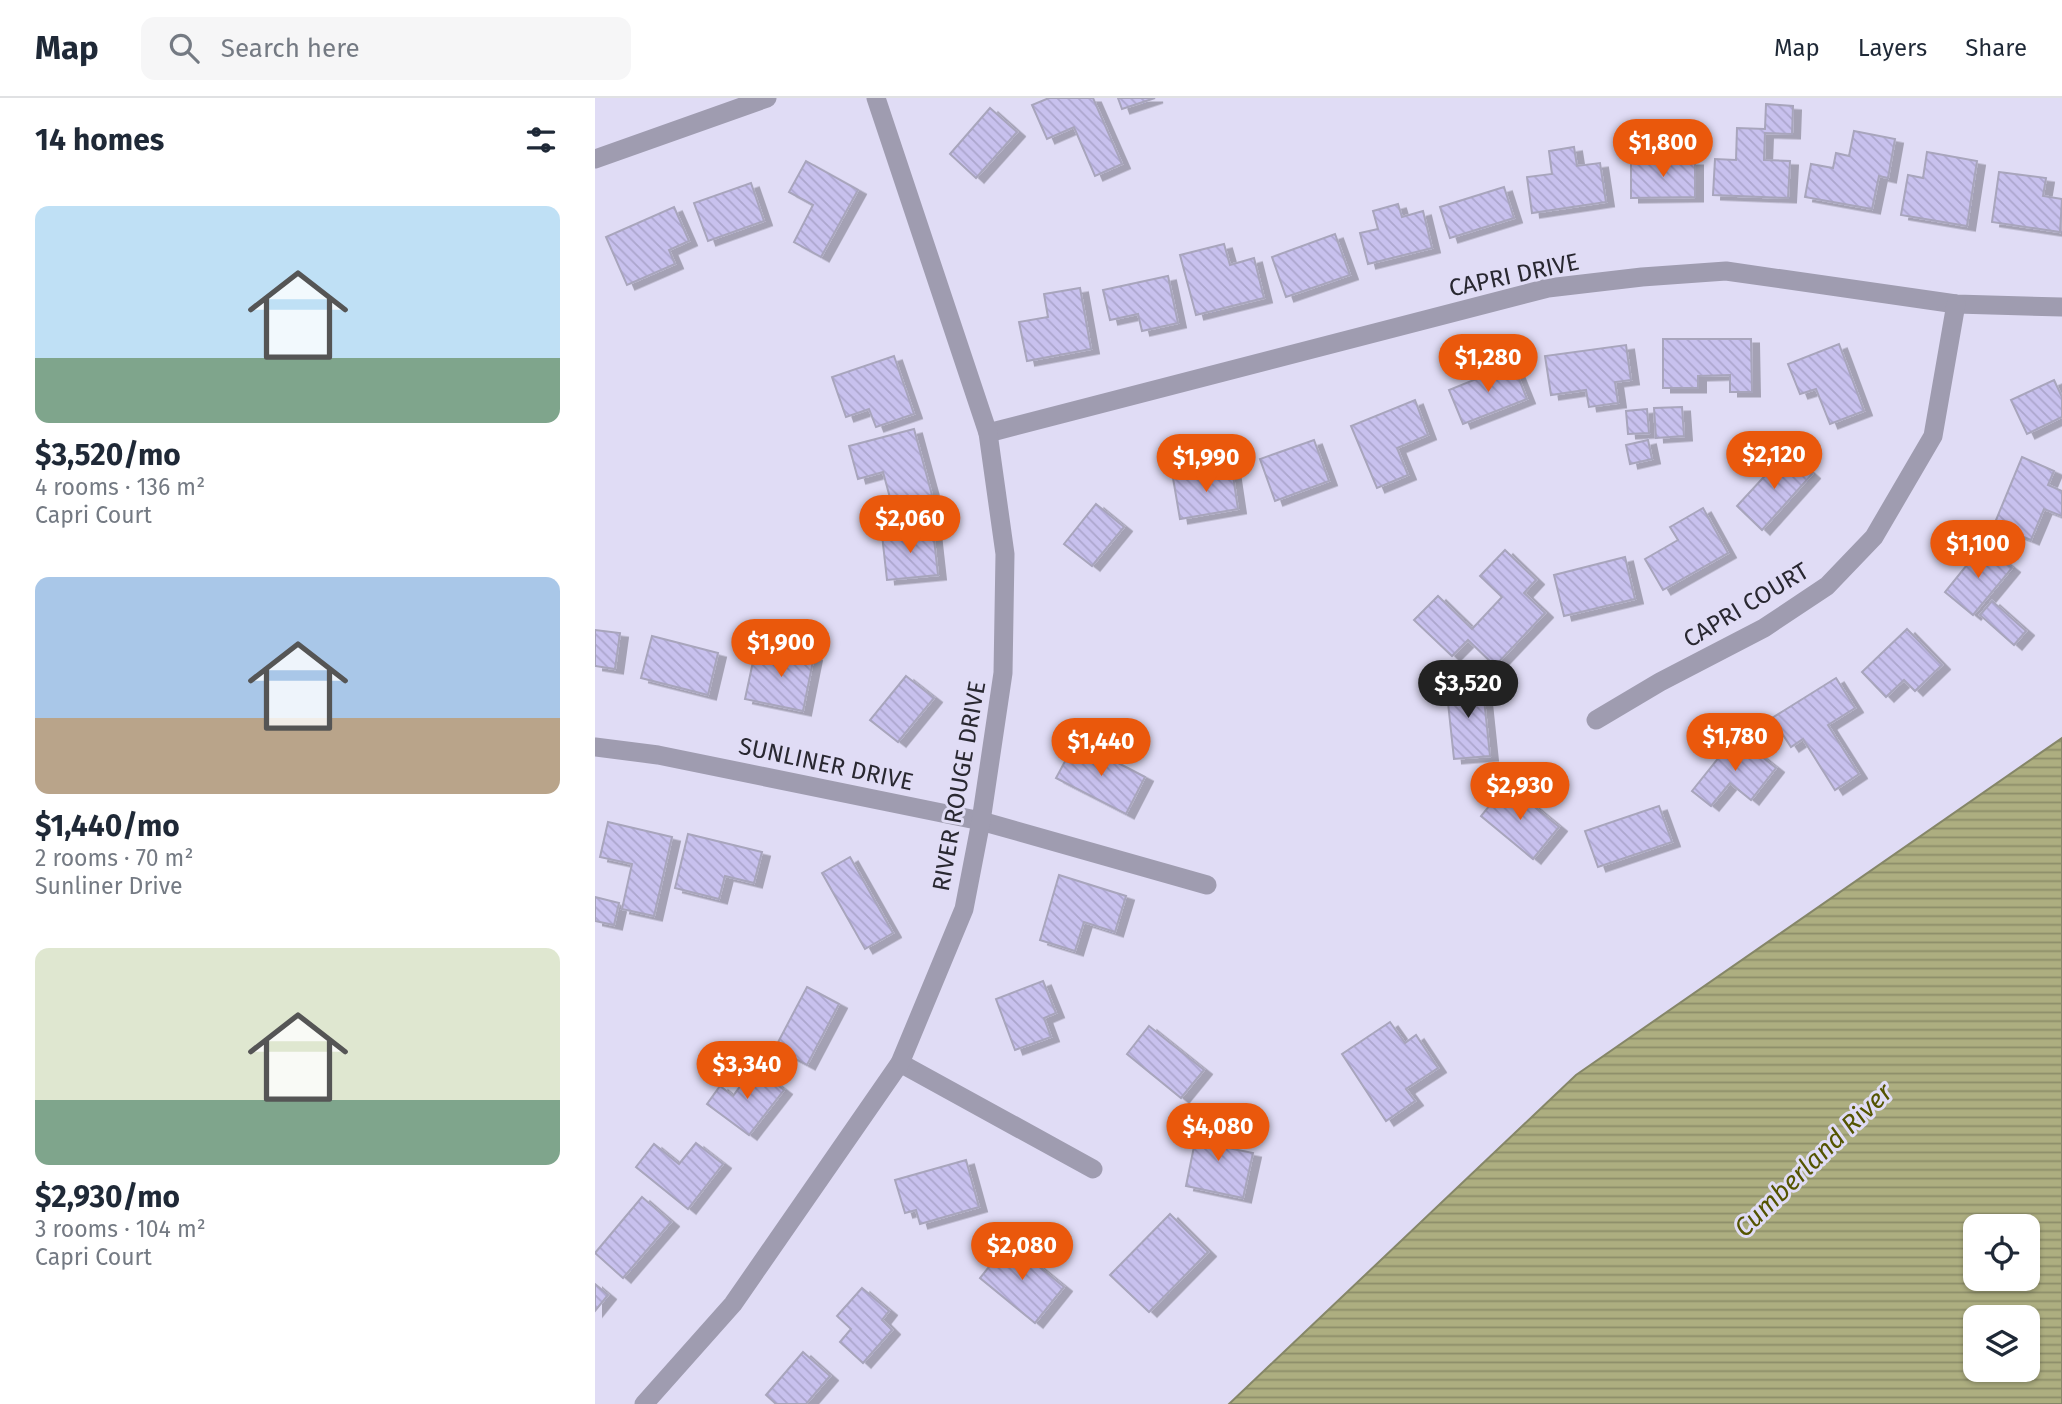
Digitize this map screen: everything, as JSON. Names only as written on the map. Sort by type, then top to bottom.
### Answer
[{"type":"street","points":[[595,159],[767,98]]},
{"type":"street","name":"RIVER ROUGE DRIVE","points":[[644,1404],[733,1304],[900,1063],[964,908],[981,821],[1003,660],[1005,554],[988,433],[876,98]]},
{"type":"street","name":"CAPRI DRIVE","points":[[988,433],[1548,288],[1642,276],[1726,271],[1956,304],[2062,307]]},
{"type":"street","name":"CAPRI COURT","points":[[1596,720],[1660,682],[1764,628],[1826,586],[1874,537],[1933,436],[1956,304]]},
{"type":"street","name":"SUNLINER DRIVE","points":[[595,747],[658,755],[981,821],[1207,885]]},
{"type":"street","points":[[900,1063],[1093,1169]]},
{"type":"water","name":"Cumberland River","points":[[2062,738],[2062,1404],[1229,1404],[1576,1075]]},
{"type":"building","points":[[1049,98],[1093,98],[1122,164],[1095,176],[1074,127],[1047,139],[1032,105]]},
{"type":"building","points":[[1118,98],[1155,98],[1122,109]]},
{"type":"building","points":[[1766,104],[1793,106],[1792,134],[1765,133],[1764,160],[1790,161],[1788,198],[1713,195],[1715,159],[1736,160],[1737,128],[1765,129]]},
{"type":"building","points":[[990,108],[1017,132],[976,178],[950,154]]},
{"type":"building","points":[[1854,131],[1895,139],[1888,178],[1879,176],[1872,209],[1805,197],[1811,164],[1833,168],[1836,153],[1849,156]]},
{"type":"building","points":[[1574,147],[1577,166],[1600,163],[1606,202],[1532,213],[1527,177],[1552,174],[1549,151]]},
{"type":"building","points":[[1927,152],[1977,161],[1967,226],[1901,215],[1908,175],[1923,178]]},
{"type":"building","points":[[806,161],[858,190],[821,257],[794,242],[813,205],[789,192]]},
{"type":"building","points":[[1631,161],[1695,161],[1695,197],[1631,198]]},
{"type":"building","points":[[1999,172],[2046,178],[2043,196],[2062,199],[2060,232],[1992,222]]},
{"type":"building","points":[[751,183],[764,221],[708,241],[694,203]]},
{"type":"building","points":[[1504,187],[1514,218],[1450,238],[1440,207]]},
{"type":"building","points":[[1398,204],[1402,217],[1423,211],[1432,248],[1368,264],[1360,233],[1378,229],[1373,211]]},
{"type":"building","points":[[674,207],[689,241],[669,250],[675,264],[627,285],[606,237]]},
{"type":"building","points":[[1335,234],[1350,275],[1286,297],[1272,257]]},
{"type":"building","points":[[1224,244],[1230,265],[1254,258],[1264,298],[1196,315],[1180,255]]},
{"type":"building","points":[[1168,276],[1178,323],[1142,331],[1138,314],[1110,320],[1103,290]]},
{"type":"building","points":[[1080,288],[1091,349],[1027,361],[1019,322],[1048,317],[1044,294]]},
{"type":"building","points":[[1663,339],[1751,339],[1752,392],[1730,392],[1730,375],[1698,376],[1698,388],[1663,388]]},
{"type":"building","points":[[1839,344],[1864,411],[1830,424],[1816,389],[1800,394],[1788,364]]},
{"type":"building","points":[[1626,345],[1631,380],[1615,382],[1618,403],[1589,407],[1586,390],[1551,395],[1545,356]]},
{"type":"building","points":[[894,356],[914,414],[876,427],[869,409],[846,417],[832,377]]},
{"type":"building","points":[[1513,364],[1527,399],[1463,424],[1449,390]]},
{"type":"building","points":[[2054,380],[2062,397],[2062,417],[2027,434],[2011,400]]},
{"type":"building","points":[[1415,400],[1428,435],[1397,448],[1408,475],[1377,488],[1351,426]]},
{"type":"building","points":[[1682,407],[1684,436],[1656,438],[1654,408]]},
{"type":"building","points":[[1647,409],[1649,433],[1628,434],[1626,411]]},
{"type":"building","points":[[914,429],[932,495],[892,505],[883,472],[858,479],[849,446]]},
{"type":"building","points":[[1314,440],[1329,481],[1275,501],[1260,459]]},
{"type":"building","points":[[1648,440],[1652,459],[1630,464],[1626,445]]},
{"type":"building","points":[[1787,452],[1812,474],[1762,530],[1737,506]]},
{"type":"building","points":[[2022,457],[2054,471],[2048,485],[2062,491],[2062,516],[2044,509],[2031,540],[1994,525]]},
{"type":"building","points":[[1232,469],[1238,509],[1180,519],[1173,478]]},
{"type":"building","points":[[1096,504],[1124,527],[1092,566],[1064,544]]},
{"type":"building","points":[[1703,508],[1728,553],[1663,590],[1645,559],[1678,540],[1670,527]]},
{"type":"building","points":[[933,530],[938,575],[887,580],[882,535]]},
{"type":"building","points":[[1983,545],[2012,568],[1973,615],[1945,592]]},
{"type":"building","points":[[1505,550],[1536,580],[1524,593],[1545,613],[1495,666],[1468,640],[1452,656],[1414,620],[1438,596],[1472,629],[1502,597],[1480,576]]},
{"type":"building","points":[[1625,557],[1635,599],[1564,616],[1554,575]]},
{"type":"building","points":[[1992,601],[2026,631],[2014,645],[1980,615]]},
{"type":"building","points":[[1907,629],[1942,665],[1915,691],[1904,680],[1886,697],[1862,672]]},
{"type":"building","points":[[595,630],[620,633],[615,669],[595,666]]},
{"type":"building","points":[[652,636],[718,653],[708,695],[641,678]]},
{"type":"building","points":[[772,647],[814,656],[803,711],[745,699],[754,657],[769,660]]},
{"type":"building","points":[[906,676],[934,698],[898,742],[870,720]]},
{"type":"building","points":[[1836,678],[1855,708],[1828,725],[1859,774],[1835,790],[1803,739],[1791,747],[1772,718]]},
{"type":"building","points":[[1482,680],[1490,756],[1454,759],[1446,684]]},
{"type":"building","points":[[1736,736],[1776,768],[1751,800],[1730,783],[1711,806],[1692,791]]},
{"type":"building","points":[[1076,741],[1145,777],[1126,814],[1056,778]]},
{"type":"building","points":[[1507,784],[1559,827],[1533,859],[1481,816]]},
{"type":"building","points":[[1659,806],[1672,842],[1598,867],[1585,831]]},
{"type":"building","points":[[608,822],[672,837],[654,916],[622,909],[632,864],[600,857]]},
{"type":"building","points":[[688,834],[762,852],[754,883],[725,876],[719,899],[675,888]]},
{"type":"building","points":[[850,857],[893,933],[865,949],[822,873]]},
{"type":"building","points":[[1059,875],[1126,896],[1115,932],[1084,922],[1075,951],[1040,940]]},
{"type":"building","points":[[595,897],[619,903],[614,925],[595,921]]},
{"type":"building","points":[[1043,981],[1056,1013],[1044,1018],[1051,1037],[1015,1050],[996,999]]},
{"type":"building","points":[[807,987],[839,1004],[807,1065],[775,1048]]},
{"type":"building","points":[[1390,1022],[1405,1043],[1416,1035],[1438,1068],[1406,1089],[1415,1101],[1386,1121],[1342,1054]]},
{"type":"building","points":[[1149,1026],[1204,1070],[1181,1098],[1127,1054]]},
{"type":"building","points":[[754,1067],[784,1090],[749,1135],[707,1104],[720,1086],[733,1096]]},
{"type":"building","points":[[1199,1122],[1232,1129],[1228,1148],[1253,1153],[1243,1198],[1186,1186]]},
{"type":"building","points":[[696,1143],[723,1164],[688,1209],[636,1167],[654,1144],[679,1164]]},
{"type":"building","points":[[966,1160],[979,1207],[920,1224],[916,1210],[905,1213],[895,1180]]},
{"type":"building","points":[[642,1197],[671,1222],[623,1278],[595,1253]]},
{"type":"building","points":[[1170,1214],[1208,1252],[1149,1312],[1110,1275]]},
{"type":"building","points":[[1009,1242],[1064,1287],[1035,1323],[980,1278]]},
{"type":"building","points":[[595,1284],[608,1295],[595,1311]]},
{"type":"building","points":[[862,1288],[889,1311],[882,1320],[892,1330],[863,1363],[840,1342],[851,1329],[837,1316]]},
{"type":"building","points":[[803,1352],[830,1376],[806,1404],[776,1404],[766,1395]]}]
